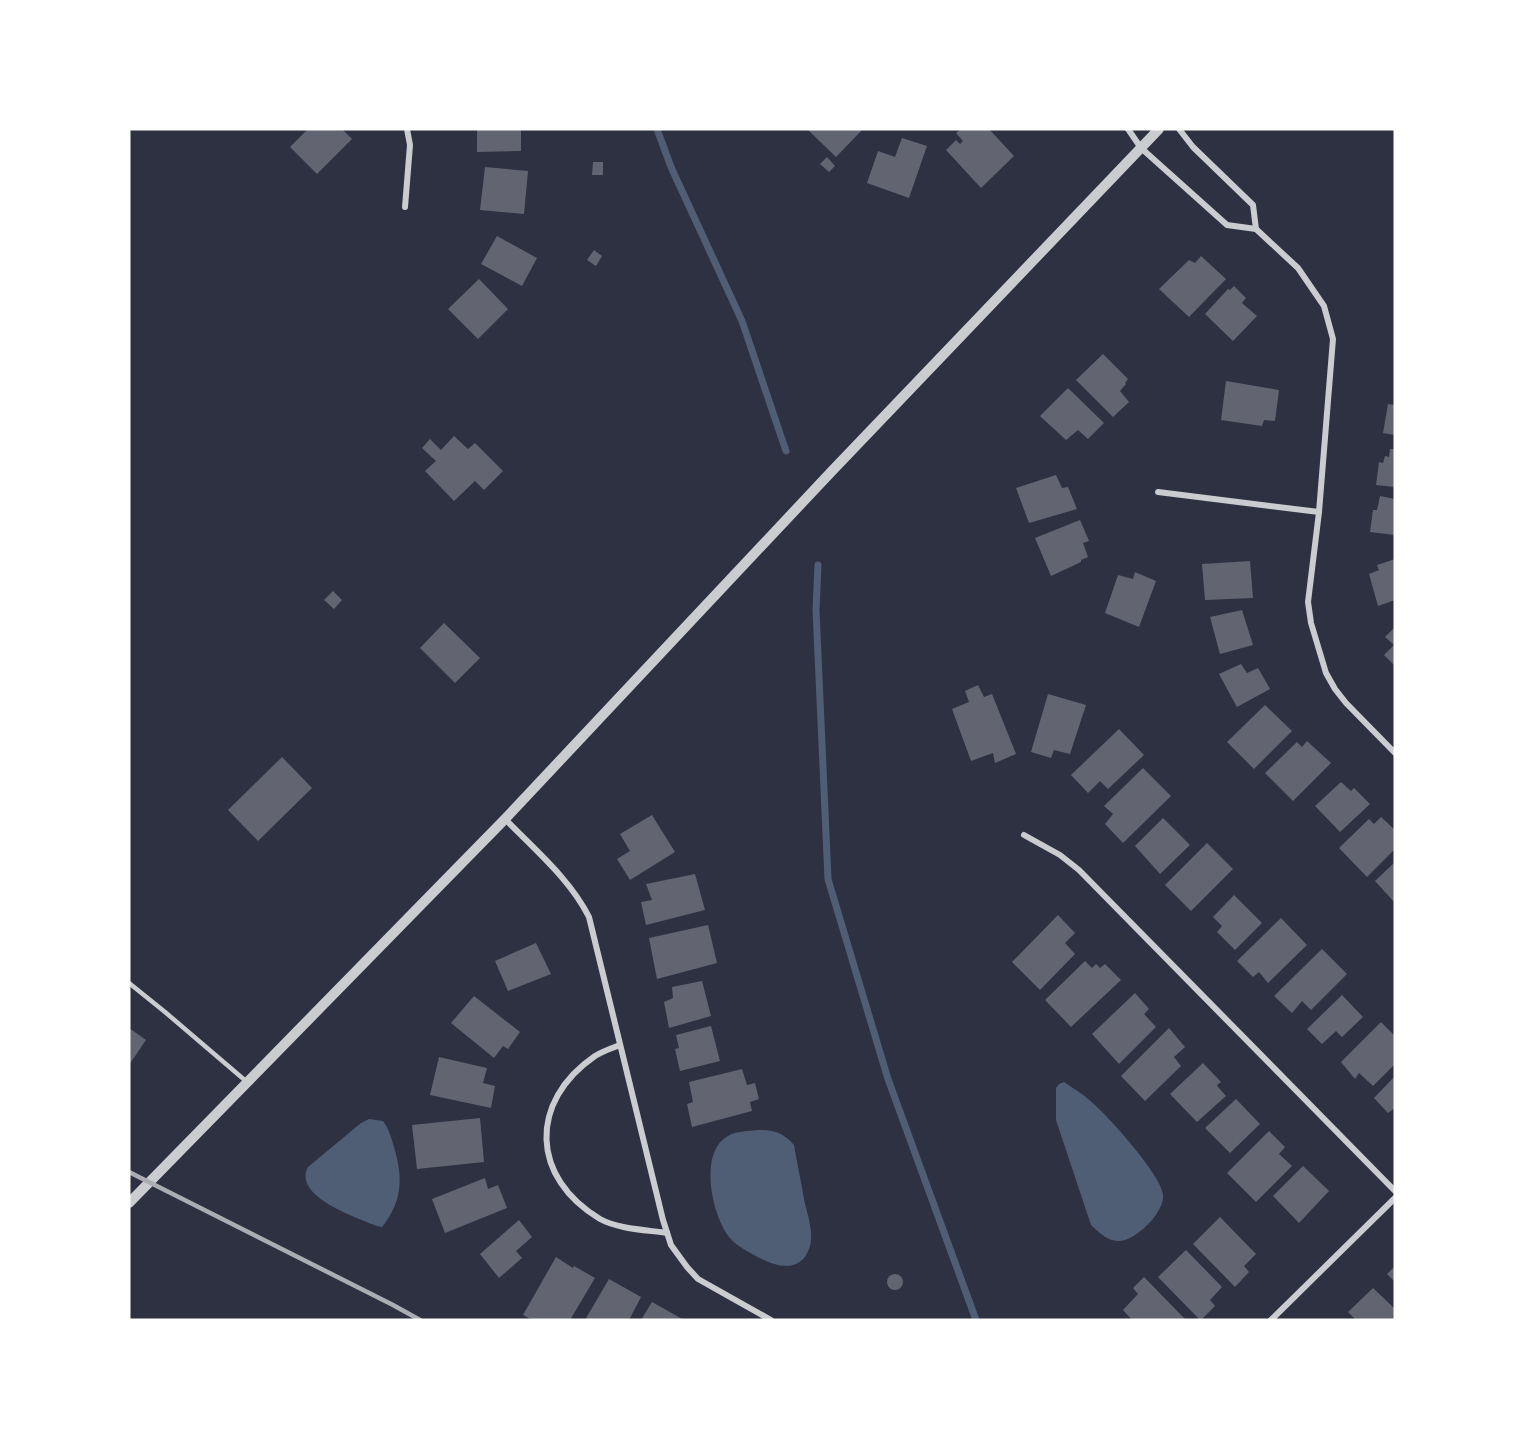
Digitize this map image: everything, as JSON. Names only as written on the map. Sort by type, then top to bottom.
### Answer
[{"type":"street","points":[[405,207],[410,145],[406,129]]},
{"type":"street","points":[[1128,129],[1141,148],[1227,225],[1256,229],[1298,268],[1324,306],[1333,339],[1319,512],[1308,602],[1311,623],[1326,673],[1335,689],[1395,753]]},
{"type":"street","points":[[129,1203],[505,819],[831,472],[1159,129]]},
{"type":"street","points":[[1179,129],[1193,147],[1253,205],[1256,229]]},
{"type":"street","points":[[1158,492],[1319,512]]},
{"type":"street","points":[[505,819],[551,866],[581,901],[589,917],[671,1245],[698,1279],[771,1320]]},
{"type":"street","points":[[1024,835],[1060,855],[1079,870],[1395,1191]]},
{"type":"street","points":[[620,1045],[597,1054],[580,1067],[554,1101],[548,1118],[549,1156],[557,1178],[569,1194],[603,1220],[667,1233]]},
{"type":"street","points":[[1271,1320],[1395,1198]]},
{"type":"lane","points":[[129,983],[247,1082]]},
{"type":"water","points":[[1064,1082],[1089,1100],[1114,1124],[1146,1162],[1160,1186],[1163,1195],[1159,1210],[1148,1225],[1125,1240],[1118,1241],[1103,1236],[1091,1225],[1056,1120],[1056,1088]]},
{"type":"water","points":[[369,1119],[383,1121],[385,1124],[392,1140],[399,1168],[397,1198],[394,1208],[382,1227],[329,1204],[309,1187],[306,1178],[308,1167],[361,1123]]},
{"type":"water","points":[[759,1130],[779,1133],[794,1145],[811,1237],[809,1249],[797,1264],[789,1266],[763,1260],[735,1243],[723,1227],[713,1200],[711,1169],[713,1155],[719,1144],[731,1134]]},
{"type":"building","points":[[308,129],[342,129],[352,139],[317,174],[290,147]]},
{"type":"building","points":[[477,129],[521,129],[521,151],[477,152]]},
{"type":"building","points":[[807,129],[863,129],[836,157]]},
{"type":"building","points":[[961,129],[989,129],[1014,156],[981,188],[946,150],[956,140],[960,144],[963,141],[956,133]]},
{"type":"building","points":[[902,138],[927,146],[909,198],[867,183],[878,151],[895,157]]},
{"type":"building","points":[[827,157],[835,166],[829,172],[820,164]]},
{"type":"building","points":[[593,162],[603,162],[603,175],[592,175]]},
{"type":"building","points":[[485,167],[528,171],[524,214],[480,210]]},
{"type":"building","points":[[497,236],[537,258],[522,286],[481,264]]},
{"type":"building","points":[[594,250],[602,256],[596,266],[587,260]]},
{"type":"building","points":[[1201,256],[1226,279],[1189,317],[1159,289],[1189,260],[1195,263]]},
{"type":"building","points":[[479,279],[508,309],[478,339],[448,309]]},
{"type":"building","points":[[1234,286],[1246,298],[1242,303],[1257,316],[1233,341],[1205,314],[1228,289]]},
{"type":"building","points":[[1103,354],[1128,379],[1120,391],[1129,402],[1113,417],[1076,380]]},
{"type":"building","points":[[1226,381],[1279,390],[1275,421],[1264,420],[1262,426],[1221,420]]},
{"type":"building","points":[[1068,388],[1104,423],[1088,439],[1078,430],[1066,440],[1040,416]]},
{"type":"building","points":[[1388,404],[1395,405],[1395,435],[1383,433]]},
{"type":"building","points":[[454,436],[468,449],[475,443],[503,471],[484,490],[475,481],[454,501],[425,471],[436,461],[422,448],[430,439],[441,450]]},
{"type":"building","points":[[1390,449],[1395,449],[1395,487],[1376,485],[1379,462],[1383,463],[1385,456],[1389,457]]},
{"type":"building","points":[[1056,475],[1062,488],[1068,487],[1077,509],[1029,523],[1016,488]]},
{"type":"building","points":[[1380,496],[1395,499],[1395,535],[1370,532],[1373,510],[1377,510]]},
{"type":"building","points":[[1080,520],[1089,541],[1083,543],[1088,557],[1051,576],[1035,538]]},
{"type":"building","points":[[1395,559],[1395,600],[1378,606],[1369,574],[1379,570],[1377,565]]},
{"type":"building","points":[[1250,561],[1253,598],[1205,600],[1202,564]]},
{"type":"building","points":[[1135,572],[1156,581],[1139,627],[1105,613],[1118,575],[1133,579]]},
{"type":"building","points":[[333,591],[342,600],[334,609],[324,600]]},
{"type":"building","points":[[1242,610],[1253,645],[1220,654],[1210,617]]},
{"type":"building","points":[[444,623],[480,658],[455,683],[420,648]]},
{"type":"building","points":[[1395,627],[1395,666],[1384,655],[1394,645],[1385,637]]},
{"type":"building","points":[[1241,664],[1247,673],[1258,668],[1270,689],[1237,707],[1219,674]]},
{"type":"building","points":[[978,685],[984,697],[992,694],[1016,754],[995,763],[993,753],[971,761],[952,709],[969,702],[965,691]]},
{"type":"building","points":[[1048,694],[1086,705],[1070,754],[1054,750],[1051,758],[1031,752]]},
{"type":"building","points":[[1265,705],[1292,731],[1254,769],[1227,742]]},
{"type":"building","points":[[1119,729],[1144,755],[1108,789],[1100,781],[1088,793],[1071,775]]},
{"type":"building","points":[[1307,741],[1331,763],[1293,801],[1265,773],[1297,742],[1302,747]]},
{"type":"building","points":[[282,757],[312,788],[258,841],[228,810]]},
{"type":"building","points":[[1143,768],[1171,796],[1123,843],[1105,824],[1113,814],[1104,806]]},
{"type":"building","points":[[1341,782],[1351,791],[1354,788],[1370,804],[1340,832],[1315,806]]},
{"type":"building","points":[[652,815],[675,852],[630,880],[617,859],[630,851],[620,834]]},
{"type":"building","points":[[1381,817],[1395,830],[1395,849],[1367,877],[1339,848],[1369,819],[1374,824]]},
{"type":"building","points":[[1163,818],[1190,845],[1160,874],[1135,846]]},
{"type":"building","points":[[1207,843],[1233,869],[1191,911],[1165,885]]},
{"type":"building","points":[[1395,862],[1395,903],[1375,881]]},
{"type":"building","points":[[695,874],[705,910],[646,925],[641,902],[652,900],[646,884]]},
{"type":"building","points":[[1234,895],[1262,923],[1235,950],[1217,932],[1222,926],[1213,917]]},
{"type":"building","points":[[1058,915],[1075,933],[1065,943],[1075,954],[1040,990],[1012,962]]},
{"type":"building","points":[[1281,918],[1307,945],[1268,983],[1259,972],[1253,977],[1237,961]]},
{"type":"building","points":[[708,925],[717,963],[657,979],[649,938]]},
{"type":"building","points":[[536,943],[551,974],[508,991],[495,961]]},
{"type":"building","points":[[1322,949],[1347,974],[1311,1010],[1302,1001],[1292,1013],[1274,996]]},
{"type":"building","points":[[1085,961],[1092,968],[1096,964],[1100,968],[1105,964],[1121,980],[1071,1027],[1045,1000]]},
{"type":"building","points":[[702,981],[711,1016],[669,1028],[664,1002],[673,998],[672,987]]},
{"type":"building","points":[[1135,993],[1149,1009],[1144,1014],[1156,1027],[1119,1064],[1092,1034]]},
{"type":"building","points":[[1342,995],[1363,1017],[1342,1037],[1336,1031],[1322,1044],[1307,1029]]},
{"type":"building","points":[[474,996],[520,1032],[508,1049],[503,1046],[494,1058],[451,1023]]},
{"type":"building","points":[[1381,1022],[1395,1036],[1395,1064],[1373,1086],[1359,1073],[1355,1079],[1341,1062]]},
{"type":"building","points":[[711,1026],[720,1061],[680,1071],[675,1049],[679,1048],[676,1035]]},
{"type":"building","points":[[129,1028],[146,1040],[129,1065]]},
{"type":"building","points":[[1169,1028],[1185,1047],[1174,1057],[1181,1066],[1145,1101],[1121,1076]]},
{"type":"building","points":[[439,1057],[487,1068],[483,1083],[495,1086],[491,1108],[430,1095]]},
{"type":"building","points":[[1203,1063],[1221,1082],[1217,1085],[1226,1096],[1197,1122],[1170,1094]]},
{"type":"building","points":[[742,1069],[747,1085],[755,1083],[759,1099],[750,1102],[752,1111],[692,1127],[687,1104],[693,1102],[689,1082]]},
{"type":"building","points":[[1395,1076],[1395,1108],[1388,1113],[1374,1098]]},
{"type":"building","points":[[1236,1099],[1260,1124],[1230,1153],[1205,1128]]},
{"type":"building","points":[[480,1118],[484,1162],[417,1169],[412,1125]]},
{"type":"building","points":[[1269,1131],[1285,1147],[1279,1154],[1292,1166],[1256,1202],[1227,1173]]},
{"type":"building","points":[[1303,1166],[1329,1191],[1299,1223],[1273,1196]]},
{"type":"building","points":[[485,1178],[488,1189],[498,1185],[507,1208],[445,1233],[432,1199]]},
{"type":"building","points":[[1220,1217],[1256,1254],[1244,1266],[1249,1272],[1235,1287],[1193,1244]]},
{"type":"building","points":[[519,1220],[532,1237],[516,1251],[522,1258],[499,1278],[480,1254]]},
{"type":"building","points":[[1186,1250],[1222,1287],[1210,1300],[1215,1306],[1201,1320],[1158,1277]]},
{"type":"building","points":[[556,1257],[595,1278],[570,1320],[532,1320],[523,1315]]},
{"type":"building","points":[[1395,1266],[1395,1282],[1387,1274]]},
{"type":"building","points":[[895,1274],[901,1276],[903,1282],[901,1288],[895,1290],[889,1288],[887,1282],[889,1276]]},
{"type":"building","points":[[1144,1277],[1186,1320],[1132,1320],[1123,1310],[1138,1294],[1133,1288]]},
{"type":"building","points":[[609,1279],[641,1297],[629,1320],[585,1320]]},
{"type":"building","points":[[1373,1288],[1395,1309],[1395,1320],[1356,1320],[1348,1312]]},
{"type":"building","points":[[652,1302],[684,1320],[641,1320]]},
{"type":"waterway","points":[[657,129],[671,167],[742,321],[786,451]]},
{"type":"waterway","points":[[818,565],[816,610],[828,879],[888,1079],[976,1320]]},
{"type":"railway","points":[[129,1172],[420,1320]]}]
